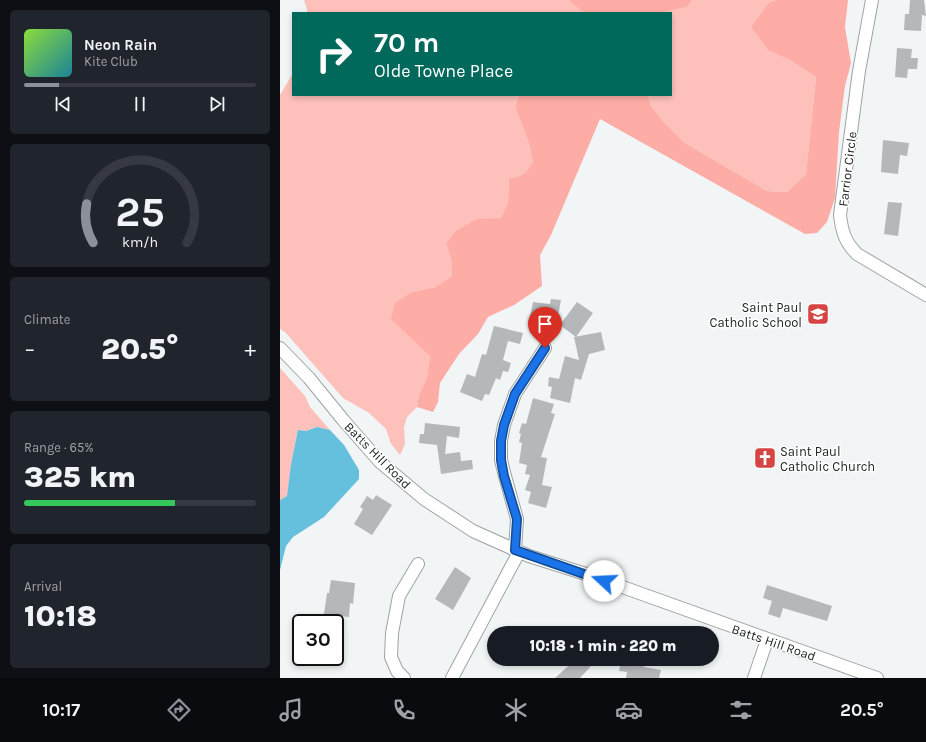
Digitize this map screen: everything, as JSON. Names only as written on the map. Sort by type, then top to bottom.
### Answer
[{"type":"street","name":"Farrior Circle","points":[[872,0],[859,71],[840,215],[842,229],[848,245],[857,254],[926,295]]},
{"type":"street","name":"Batts Hill Road","points":[[280,348],[309,378],[362,442],[401,481],[454,519],[480,534],[517,551],[877,678]]},
{"type":"street","points":[[452,678],[517,551],[517,519],[502,465],[501,441],[504,425],[515,394],[545,348]]},
{"type":"street","points":[[404,678],[397,671],[391,657],[392,633],[399,596],[418,564]]},
{"type":"street","points":[[754,678],[767,640]]},
{"type":"shaded area","points":[[304,0],[570,0],[571,3],[584,12],[308,12]]},
{"type":"shaded area","points":[[570,0],[692,0],[687,7],[664,12],[584,12],[571,3]]},
{"type":"shaded area","points":[[692,0],[777,0],[769,4],[769,51],[788,59],[816,77],[806,174],[787,192],[767,191],[685,143],[662,120],[651,106],[648,96],[672,96],[672,12],[664,12],[687,7]]},
{"type":"shaded area","points":[[777,0],[848,0],[845,27],[851,63],[845,86],[839,132],[835,198],[827,222],[817,233],[805,234],[600,119],[551,235],[540,255],[542,286],[514,305],[488,317],[478,334],[459,354],[440,383],[438,402],[433,412],[417,407],[419,394],[427,378],[430,356],[391,319],[395,303],[412,292],[435,287],[452,276],[451,258],[446,244],[456,231],[477,219],[501,218],[508,202],[509,178],[517,177],[523,174],[533,162],[529,143],[515,107],[519,96],[648,96],[651,106],[662,120],[685,143],[767,191],[787,192],[806,174],[816,77],[788,59],[769,51],[751,27],[769,3]]},
{"type":"shaded area","points":[[292,75],[292,96],[519,96],[515,107],[529,143],[533,162],[523,174],[517,177],[509,178],[508,202],[501,218],[494,219],[446,244],[451,257],[452,276],[435,287],[412,292],[430,356],[427,378],[419,394],[417,407],[407,417],[404,427],[405,444],[400,455],[391,444],[386,429],[369,413],[343,398],[285,332],[280,329],[280,95]]},
{"type":"shaded area","points":[[280,368],[305,396],[310,407],[330,430],[317,427],[306,431],[298,430],[291,464],[287,496],[280,500]]},
{"type":"water","points":[[317,427],[330,430],[344,445],[359,470],[359,479],[324,517],[293,537],[286,546],[280,570],[280,500],[287,496],[291,464],[298,430],[306,431]]},
{"type":"building","points":[[910,0],[924,0],[926,16],[922,15],[921,31],[904,30],[905,14],[909,14]]},
{"type":"building","points":[[897,48],[912,49],[911,58],[918,58],[917,69],[908,69],[907,78],[895,77]]},
{"type":"building","points":[[883,140],[909,143],[907,156],[900,155],[898,174],[881,172]]},
{"type":"building","points":[[888,202],[902,203],[898,236],[884,234]]},
{"type":"building","points":[[551,299],[561,300],[557,322],[530,317],[533,302],[550,304]]},
{"type":"building","points":[[577,302],[593,313],[576,337],[560,325]]},
{"type":"building","points":[[494,326],[523,333],[520,344],[508,341],[503,360],[511,363],[508,372],[503,371],[500,380],[496,378],[489,395],[485,394],[482,401],[460,392],[467,374],[475,377],[482,354],[486,355]]},
{"type":"building","points":[[601,332],[605,350],[589,354],[581,380],[575,378],[570,403],[550,398],[552,387],[548,386],[549,377],[559,379],[565,356],[579,360],[574,337]]},
{"type":"building","points":[[533,398],[554,404],[551,413],[555,414],[541,457],[547,458],[542,485],[552,487],[546,508],[528,503],[531,492],[525,490],[530,475],[525,474],[527,465],[519,463],[522,443],[519,442],[521,434],[519,433],[522,423],[526,424]]},
{"type":"building","points":[[425,423],[460,427],[459,438],[447,436],[445,454],[460,452],[461,461],[472,460],[473,469],[441,474],[437,445],[419,443],[420,434],[424,434]]},
{"type":"building","points":[[376,495],[392,505],[372,535],[354,524],[363,509],[360,507],[367,496],[373,500]]},
{"type":"building","points":[[455,567],[471,578],[453,610],[435,599]]},
{"type":"building","points":[[331,580],[355,583],[353,604],[350,603],[349,617],[344,616],[344,614],[324,614],[327,593],[329,593]]},
{"type":"building","points":[[767,585],[832,606],[827,621],[783,608],[780,618],[768,614],[772,601],[763,598]]},
{"type":"building","points":[[568,666],[591,666],[580,678],[555,678]]},
{"type":"building","points":[[620,666],[644,666],[661,670],[659,678],[626,678],[627,672],[619,671]]},
{"type":"place","name":"Saint Paul Catholic School","points":[[818,314]]},
{"type":"place","name":"Saint Paul Catholic Church","points":[[765,458]]},
{"type":"route","points":[[545,348],[515,394],[509,408],[501,441],[500,451],[504,476],[516,511],[517,532],[515,550],[604,581]]}]
